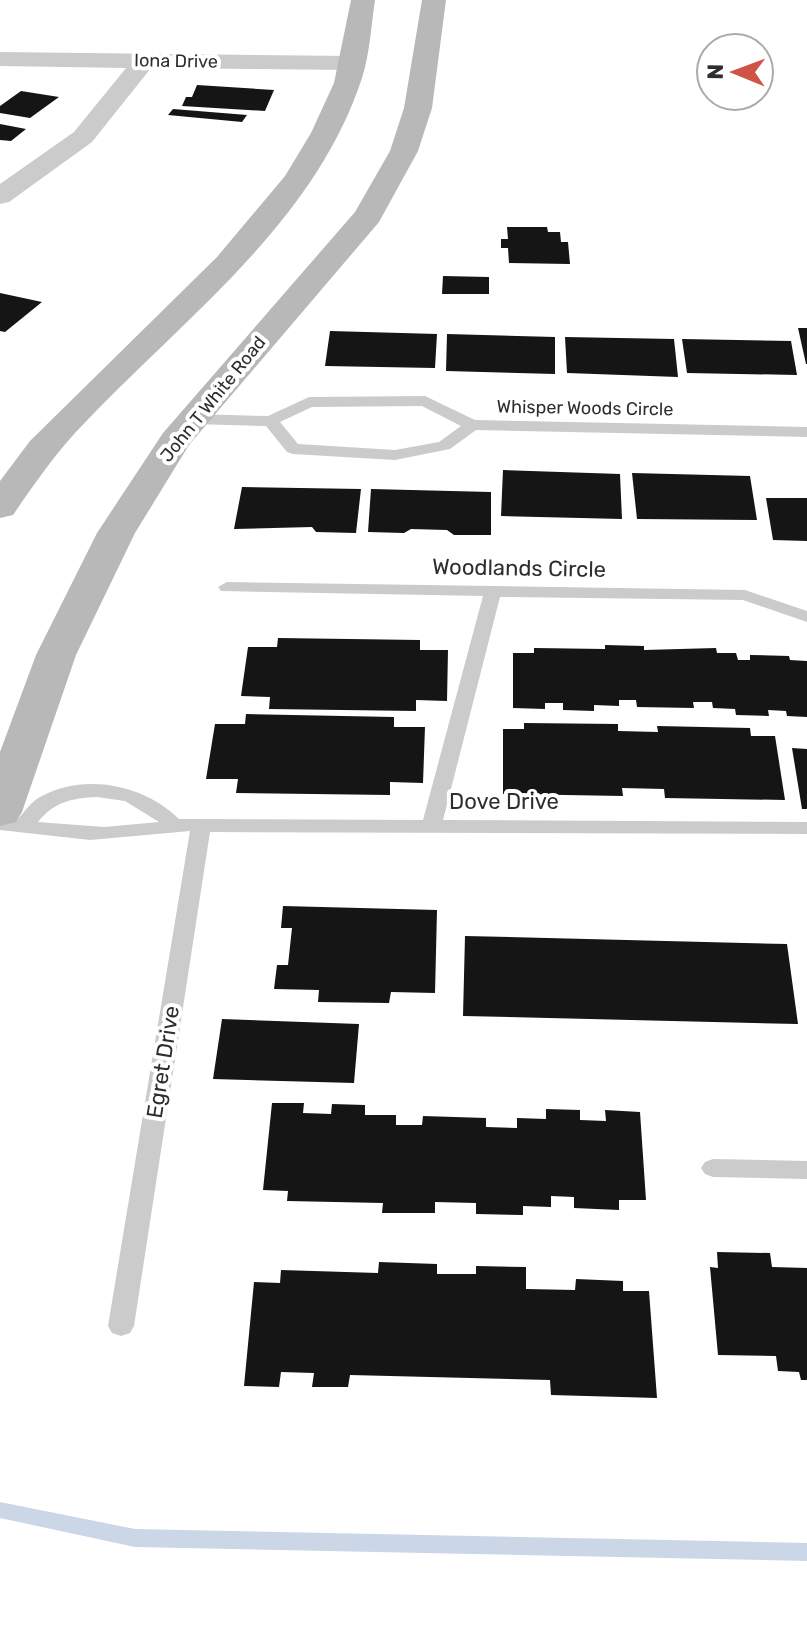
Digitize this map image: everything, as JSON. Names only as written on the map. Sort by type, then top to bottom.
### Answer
[{"type":"main road","points":[[0,507],[32,460],[70,418],[279,207],[333,120],[352,63],[363,0]]},
{"type":"main road","name":"John T White Road","points":[[13,818],[56,655],[116,533],[192,419],[368,216],[404,151],[418,108],[434,0]]},
{"type":"street","name":"Iona Drive","points":[[0,59],[352,63]]},
{"type":"street","points":[[0,196],[83,137],[144,61]]},
{"type":"lane","points":[[192,419],[271,421],[309,402],[425,401],[472,425]]},
{"type":"lane","name":"Whisper Woods Circle","points":[[271,421],[293,449],[395,455],[444,446],[472,425],[807,432]]},
{"type":"lane","name":"Woodlands Circle","points":[[227,587],[745,595],[807,617]]},
{"type":"lane","points":[[432,824],[493,591]]},
{"type":"lane","points":[[0,824],[75,790],[135,796],[164,813],[174,825]]},
{"type":"lane","points":[[13,818],[62,832],[140,833],[174,825],[201,825]]},
{"type":"lane","name":"Dove Drive","points":[[201,825],[807,828]]},
{"type":"lane","name":"Egret Drive","points":[[121,1326],[201,825]]},
{"type":"lane","points":[[713,1168],[807,1170]]},
{"type":"building","points":[[197,85],[274,90],[265,111],[182,106],[186,97],[192,97]]},
{"type":"building","points":[[21,91],[59,97],[30,118],[0,113],[0,106]]},
{"type":"building","points":[[173,109],[247,115],[242,122],[168,115]]},
{"type":"building","points":[[0,124],[26,129],[11,141],[0,140]]},
{"type":"building","points":[[507,227],[547,227],[548,232],[560,232],[561,242],[568,242],[570,264],[509,263],[508,248],[501,248],[501,239],[508,239]]},
{"type":"building","points":[[443,276],[489,277],[489,294],[442,294]]},
{"type":"building","points":[[0,293],[42,302],[5,332],[0,331]]},
{"type":"building","points":[[798,328],[807,328],[807,364],[806,364]]},
{"type":"building","points":[[330,331],[437,334],[435,368],[325,366]]},
{"type":"building","points":[[447,334],[555,337],[555,374],[446,371]]},
{"type":"building","points":[[565,337],[674,339],[678,377],[567,373]]},
{"type":"building","points":[[682,339],[791,341],[797,375],[687,373]]},
{"type":"building","points":[[503,470],[620,474],[622,519],[501,516]]},
{"type":"building","points":[[632,473],[750,476],[757,520],[637,519]]},
{"type":"building","points":[[242,487],[361,489],[356,533],[316,532],[312,527],[234,529]]},
{"type":"building","points":[[371,489],[491,492],[491,535],[454,535],[447,530],[411,529],[404,533],[368,532]]},
{"type":"building","points":[[766,498],[807,498],[807,541],[773,540]]},
{"type":"building","points":[[278,638],[420,640],[420,650],[448,650],[447,701],[416,700],[416,711],[269,709],[270,697],[241,696],[248,647],[277,647]]},
{"type":"building","points":[[605,645],[644,646],[644,650],[716,648],[717,653],[736,653],[738,660],[750,660],[750,655],[789,656],[790,660],[807,661],[807,717],[787,716],[786,711],[768,710],[769,716],[736,715],[735,709],[713,708],[712,702],[693,702],[694,708],[637,707],[636,700],[619,700],[619,706],[594,705],[594,711],[563,710],[563,703],[545,703],[545,709],[513,708],[513,653],[534,653],[534,648],[605,649]]},
{"type":"building","points":[[246,714],[394,717],[394,727],[425,727],[423,783],[390,782],[390,795],[236,793],[238,779],[206,779],[215,724],[245,724]]},
{"type":"building","points":[[524,723],[618,724],[618,731],[658,732],[657,726],[750,728],[751,736],[775,736],[785,800],[665,798],[664,789],[622,788],[623,796],[503,794],[503,729],[524,729]]},
{"type":"building","points":[[792,748],[807,749],[807,809],[802,809]]},
{"type":"building","points":[[283,906],[437,910],[435,993],[391,992],[389,1003],[318,1002],[319,990],[274,989],[277,965],[288,965],[292,928],[281,928]]},
{"type":"building","points":[[465,936],[787,944],[798,1024],[463,1016]]},
{"type":"building","points":[[222,1019],[359,1024],[354,1083],[213,1079]]},
{"type":"building","points":[[272,1103],[304,1103],[303,1113],[331,1114],[332,1104],[365,1105],[365,1115],[396,1115],[396,1125],[422,1125],[423,1116],[486,1118],[486,1127],[517,1128],[517,1118],[546,1119],[546,1109],[580,1110],[580,1120],[606,1121],[605,1110],[640,1112],[646,1200],[619,1200],[619,1210],[574,1208],[574,1197],[551,1196],[551,1207],[523,1206],[523,1215],[476,1214],[476,1203],[435,1202],[435,1213],[382,1213],[383,1203],[287,1201],[288,1191],[263,1190]]},
{"type":"building","points":[[717,1252],[770,1253],[772,1267],[807,1268],[807,1380],[801,1380],[799,1372],[778,1371],[776,1356],[718,1355],[710,1267],[718,1268]]},
{"type":"building","points":[[379,1262],[437,1264],[437,1274],[476,1274],[476,1266],[526,1267],[526,1289],[575,1290],[576,1279],[623,1281],[623,1291],[649,1291],[657,1398],[551,1395],[550,1380],[350,1375],[348,1387],[312,1387],[314,1373],[281,1372],[279,1387],[244,1386],[254,1282],[280,1283],[281,1270],[378,1273]]},
{"type":"waterway","points":[[0,1510],[135,1538],[807,1552]]}]
